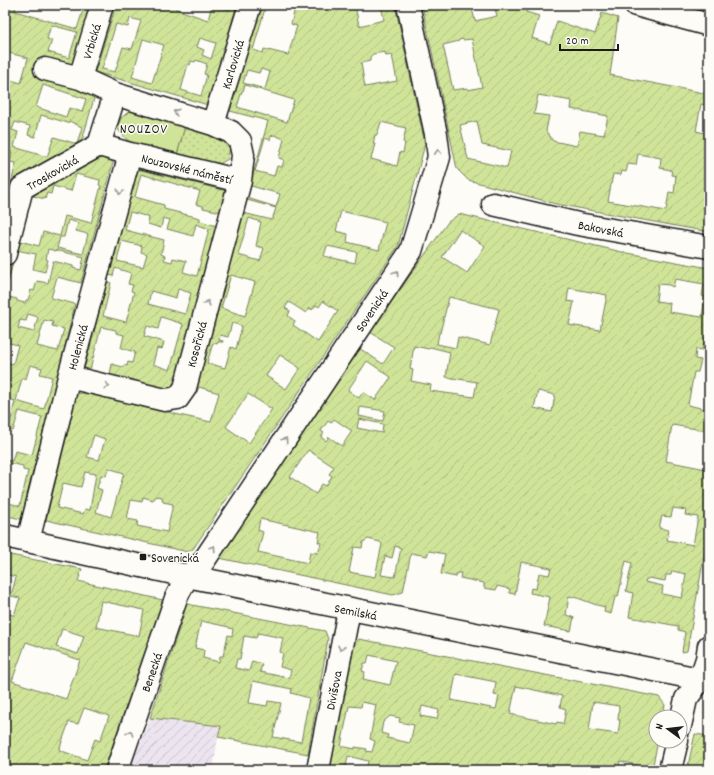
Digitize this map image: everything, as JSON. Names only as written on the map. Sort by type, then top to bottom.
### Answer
[{"type":"street","name":"Vrbická","points":[[80,78],[102,5]]},
{"type":"street","name":"Karlovická","points":[[214,124],[250,5]]},
{"type":"street","name":"Sovenická","points":[[187,576],[199,568],[411,251],[439,156],[436,134],[408,5]]},
{"type":"street","points":[[636,5],[709,25]]},
{"type":"street","points":[[45,69],[80,78],[114,94],[99,145]]},
{"type":"street","name":"Nouzovské náměstí","points":[[99,145],[130,154],[240,180],[243,155],[240,141],[232,132],[214,124],[114,94]]},
{"type":"street","name":"Troskovická","points":[[5,254],[22,188],[99,145]]},
{"type":"street","name":"Holenická","points":[[28,541],[69,377],[130,154]]},
{"type":"street","name":"Kosořická","points":[[69,377],[165,400],[178,398],[185,388],[240,180]]},
{"type":"street","name":"Bakovská","points":[[493,204],[578,224],[709,247]]},
{"type":"street","name":"Semilská","points":[[5,536],[349,610],[705,681]]},
{"type":"street","name":"Benecká","points":[[118,770],[176,598],[187,576]]},
{"type":"street","name":"Divišova","points":[[318,770],[349,610]]},
{"type":"street","points":[[684,709],[686,699],[705,681],[709,646]]},
{"type":"street","points":[[670,770],[675,749]]},
{"type":"shaded area","points":[[150,718],[222,726],[218,737],[213,770],[136,770],[131,765]]},
{"type":"green space","points":[[5,5],[16,5],[15,11],[77,29],[84,7],[79,5],[91,5],[74,65],[42,57],[35,76],[95,95],[80,148],[17,185],[5,232],[5,209],[16,163],[10,162],[12,152],[5,150],[5,83],[9,84],[11,80],[21,83],[28,58],[5,52]],"holes":[[[51,25],[77,32],[69,58],[48,52],[52,40],[47,39]],[[43,85],[86,99],[82,112],[69,108],[66,117],[36,107]],[[41,115],[68,123],[69,121],[82,127],[77,144],[54,137],[47,157],[14,147],[18,132],[12,130],[15,122],[30,126],[28,135],[35,137]]]},
{"type":"green space","points":[[116,5],[177,5],[176,9],[208,20],[212,5],[229,10],[230,5],[237,5],[208,105],[95,72]],"holes":[[[130,18],[141,21],[132,49],[123,47],[115,72],[102,69],[116,24],[128,27]],[[200,38],[216,43],[211,59],[202,55],[204,50],[197,47]],[[143,39],[164,45],[152,83],[132,77]],[[196,60],[207,64],[204,74],[207,75],[201,96],[181,90],[188,64],[190,65],[191,61],[195,62]]]},
{"type":"green space","points":[[260,5],[266,5],[253,50],[263,53],[264,49],[288,55],[297,26],[291,24],[295,8],[285,5],[355,5],[359,26],[384,20],[381,5],[395,5],[425,144],[398,246],[193,549],[188,552],[46,520],[77,394],[95,390],[175,414],[211,422],[219,393],[199,387],[197,392],[193,391],[268,121],[230,111]],"holes":[[[385,52],[386,56],[392,55],[397,81],[365,87],[361,63],[370,61],[370,57],[373,54]],[[261,69],[270,72],[265,89],[243,83],[247,70],[259,73]],[[245,85],[294,100],[287,122],[237,107]],[[381,122],[406,128],[403,142],[405,143],[403,153],[400,152],[397,166],[371,159],[375,144],[373,144],[375,135],[377,135]],[[274,135],[284,139],[279,158],[284,160],[282,167],[277,166],[274,176],[255,171],[265,138],[270,140],[271,136]],[[251,186],[280,194],[276,207],[247,198]],[[247,200],[276,208],[272,220],[243,213]],[[341,211],[386,222],[379,250],[347,242],[348,234],[336,231]],[[249,218],[261,222],[256,246],[264,248],[260,261],[238,255]],[[327,246],[357,252],[355,263],[324,256]],[[231,275],[255,282],[245,316],[221,308]],[[323,301],[338,311],[318,342],[293,325],[295,321],[288,316],[290,311],[285,308],[289,302],[306,313],[310,308],[312,310],[316,305],[319,307]],[[232,323],[242,326],[236,349],[231,347],[225,368],[207,363],[213,343],[217,344],[218,342],[223,342],[219,340],[220,335],[228,337]],[[280,355],[300,368],[286,389],[266,376]],[[248,394],[272,409],[249,443],[226,427]],[[94,435],[105,439],[99,460],[87,457]],[[108,468],[124,473],[111,517],[96,512],[102,490],[97,488],[101,475],[106,476]],[[85,472],[96,474],[90,510],[85,509],[83,514],[57,508],[63,483],[81,487]],[[157,496],[162,497],[163,502],[173,504],[167,532],[137,526],[138,521],[127,519],[131,500],[142,502],[143,497],[153,500]]]},
{"type":"green space","points":[[422,5],[441,5],[445,7],[446,5],[457,5],[462,7],[463,5],[479,5],[480,6],[472,8],[475,21],[497,16],[494,5],[528,5],[526,12],[539,16],[532,38],[550,44],[557,21],[595,34],[602,13],[618,18],[610,75],[709,94],[709,106],[701,104],[696,131],[709,134],[709,202],[707,213],[709,214],[709,232],[556,204],[468,180],[457,169]],"holes":[[[472,39],[482,87],[468,90],[468,88],[453,90],[443,45],[459,40]],[[538,95],[572,101],[571,109],[608,116],[604,135],[580,131],[577,146],[553,141],[546,131],[549,116],[534,114]],[[477,121],[482,145],[511,151],[507,168],[468,159],[460,125]],[[638,154],[661,158],[660,168],[671,170],[672,175],[676,176],[674,193],[669,192],[666,211],[608,201],[613,174],[621,175],[622,171],[626,172],[628,164],[636,165]]]},
{"type":"green space","points":[[132,109],[186,123],[176,159],[143,149],[128,140],[122,134],[117,127],[121,118]]},
{"type":"green space","points":[[186,123],[220,135],[230,146],[228,159],[216,166],[176,159]]},
{"type":"green space","points":[[94,155],[114,159],[81,283],[57,277],[51,298],[75,304],[24,520],[5,515],[5,502],[20,506],[28,471],[23,470],[23,466],[5,462],[5,460],[12,461],[15,451],[32,455],[42,417],[19,411],[13,431],[9,430],[5,444],[5,419],[8,420],[7,423],[10,424],[15,401],[5,398],[5,362],[13,364],[18,345],[5,342],[5,296],[25,303],[26,300],[28,300],[31,290],[34,291],[37,281],[48,283],[53,261],[73,266],[73,268],[81,270],[84,257],[48,249],[46,259],[48,260],[45,272],[33,269],[36,254],[16,250],[5,295],[5,292],[27,195],[68,172],[76,171],[78,163]],"holes":[[[76,174],[100,180],[99,185],[101,186],[91,223],[65,216],[60,236],[43,232],[39,246],[20,241],[28,209],[26,209],[29,195],[45,199],[47,193],[51,194],[53,186],[71,191]],[[68,220],[78,223],[76,231],[88,234],[83,254],[57,248],[60,237],[64,237]],[[28,314],[38,317],[34,332],[18,328],[20,320],[26,321]],[[44,320],[53,322],[52,326],[64,329],[58,351],[37,346]],[[30,365],[42,368],[40,374],[52,377],[44,409],[16,401],[22,378],[26,379]]]},
{"type":"green space","points":[[137,169],[227,191],[173,389],[165,394],[83,373]],"holes":[[[141,174],[200,191],[196,204],[203,206],[203,208],[221,212],[217,226],[200,221],[200,218],[164,209],[164,205],[135,197]],[[130,212],[149,217],[148,224],[161,228],[163,218],[170,220],[167,229],[193,236],[196,224],[209,229],[197,276],[183,272],[186,261],[173,258],[172,262],[164,260],[165,256],[161,254],[164,240],[125,230]],[[122,241],[142,246],[141,252],[147,254],[143,267],[117,261]],[[115,268],[131,273],[128,284],[133,285],[131,291],[134,292],[126,322],[103,316],[111,283],[108,282],[109,275],[113,276]],[[178,289],[191,293],[185,314],[148,304],[151,291],[176,298]],[[161,317],[183,324],[170,370],[153,364],[157,348],[162,349],[164,342],[144,336],[147,326],[158,329]],[[101,327],[116,330],[116,333],[124,335],[121,348],[135,352],[132,363],[128,362],[127,366],[124,365],[123,367],[112,364],[110,374],[105,373],[104,378],[89,374]]]},
{"type":"green space","points":[[459,214],[622,252],[709,268],[709,338],[705,338],[702,350],[696,349],[695,359],[701,360],[698,372],[694,372],[688,405],[709,410],[709,431],[672,425],[666,461],[706,469],[709,449],[709,529],[687,651],[682,652],[685,632],[678,630],[678,626],[629,617],[633,593],[626,591],[632,563],[626,561],[618,597],[615,597],[611,614],[604,612],[605,607],[569,596],[566,615],[574,617],[571,631],[544,626],[550,597],[530,593],[531,588],[536,589],[539,573],[549,575],[551,568],[521,562],[515,594],[509,593],[510,589],[497,586],[496,590],[484,588],[484,583],[460,578],[461,573],[457,573],[456,577],[441,574],[445,554],[429,551],[427,556],[411,553],[403,592],[393,595],[219,558],[359,348],[383,364],[394,347],[370,332],[448,222]],"holes":[[[460,230],[485,246],[467,273],[442,257]],[[675,279],[704,284],[702,296],[705,297],[702,317],[669,312],[670,303],[656,301],[658,284],[673,287]],[[569,288],[607,295],[600,330],[569,325],[574,302],[567,301]],[[449,297],[499,309],[490,345],[458,337],[456,348],[437,344]],[[414,346],[429,349],[430,347],[450,352],[446,377],[477,382],[474,397],[430,391],[431,385],[411,381],[413,370],[410,369]],[[367,361],[391,377],[375,400],[363,392],[359,398],[348,390]],[[538,391],[555,395],[552,412],[534,408]],[[360,407],[385,411],[383,421],[359,416]],[[334,419],[352,431],[342,446],[329,437],[326,441],[321,437],[324,433],[321,431],[328,421],[331,423]],[[359,419],[383,424],[382,433],[357,428]],[[308,450],[334,467],[329,474],[332,476],[326,486],[322,484],[316,494],[290,477]],[[673,508],[686,510],[685,515],[698,517],[693,545],[667,540],[669,530],[659,528],[662,516],[671,517]],[[260,519],[320,532],[318,542],[321,543],[318,553],[310,552],[308,563],[258,552],[263,532],[258,530]],[[368,539],[380,542],[382,544],[375,577],[349,572],[354,547],[362,548],[363,542]],[[395,546],[401,548],[395,577],[381,575],[385,556],[392,558]],[[672,571],[686,574],[682,598],[662,594],[663,586],[645,582],[646,579],[649,578],[665,581],[666,575],[671,575]]]},
{"type":"green space","points":[[5,554],[82,569],[78,581],[163,600],[104,770],[5,770],[5,614],[14,615],[20,598],[11,596],[16,577],[5,574]],"holes":[[[101,601],[144,610],[139,636],[96,627]],[[62,629],[84,636],[78,654],[56,647]],[[26,642],[80,660],[66,699],[12,681]],[[84,708],[109,716],[100,741],[95,739],[87,760],[59,750],[69,722],[78,724]]]},
{"type":"green space","points":[[187,604],[325,631],[328,639],[308,754],[218,737],[221,726],[150,718]],"holes":[[[201,621],[233,629],[232,636],[228,635],[223,656],[220,656],[219,662],[203,658],[204,650],[195,648]],[[258,633],[283,638],[280,652],[283,653],[280,667],[291,670],[289,678],[260,672],[262,664],[252,661],[249,671],[235,668],[237,659],[240,659],[244,636],[256,638]],[[253,681],[292,689],[291,693],[309,698],[301,742],[273,737],[281,703],[268,701],[267,706],[249,703]]]},
{"type":"green space","points":[[359,639],[659,697],[665,705],[664,709],[648,709],[648,749],[656,749],[652,769],[620,761],[618,770],[372,770],[371,768],[366,770],[368,761],[348,756],[346,767],[348,768],[347,770],[328,770],[352,645]],"holes":[[[369,655],[396,661],[390,685],[363,679],[365,672],[362,671],[364,663],[367,663]],[[456,674],[496,682],[494,695],[499,696],[496,709],[451,700]],[[516,686],[562,696],[560,707],[566,709],[563,725],[562,723],[557,722],[556,724],[510,714]],[[362,702],[376,705],[370,739],[375,741],[372,752],[366,751],[367,749],[355,747],[355,749],[341,746],[349,706],[361,707]],[[593,702],[619,706],[618,720],[620,720],[618,734],[589,730]],[[422,706],[439,710],[437,719],[420,716]],[[390,716],[400,718],[399,722],[414,725],[410,743],[387,738],[388,735],[381,733],[383,722]]]},
{"type":"green space","points":[[695,734],[709,736],[709,770],[687,770]]},
{"type":"place","name":"Sovenická","points":[[143,557]]},
{"type":"district","name":"NOUZOV","points":[[144,128]]}]
